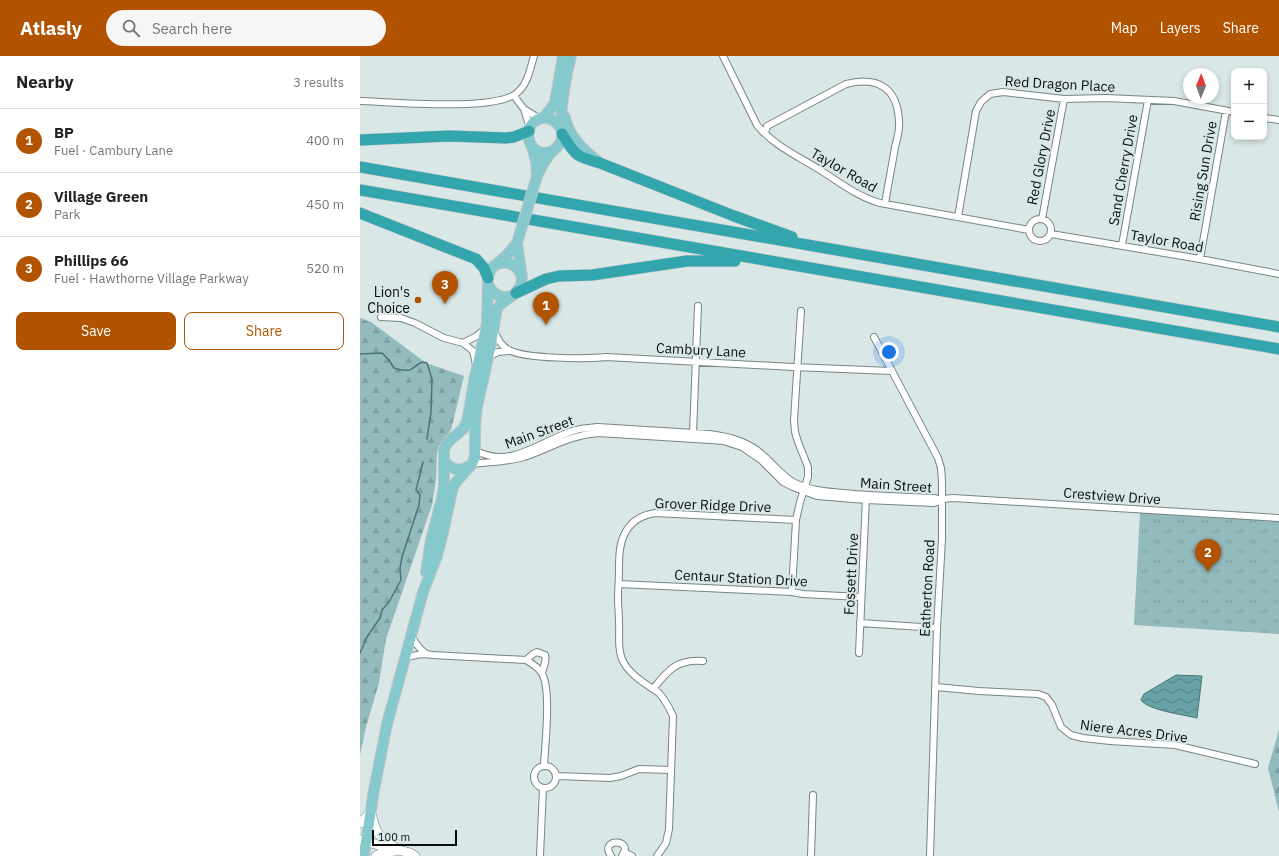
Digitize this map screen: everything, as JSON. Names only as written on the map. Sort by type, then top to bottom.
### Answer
[{"type":"highway","points":[[360,140],[449,136],[506,138],[514,137],[529,129]]},
{"type":"highway","points":[[562,132],[569,147],[585,159],[600,163],[734,216],[824,248]]},
{"type":"highway","points":[[360,167],[1279,327]]},
{"type":"highway","points":[[360,190],[1279,349]]},
{"type":"highway","points":[[360,213],[476,258],[484,268],[488,281]]},
{"type":"highway","points":[[514,294],[546,279],[559,276],[592,275],[686,261],[722,260],[760,263],[771,262]]},
{"type":"main road","points":[[537,176],[536,162],[532,146],[528,139],[529,129],[533,123],[542,118],[555,102],[563,56]]},
{"type":"main road","points":[[532,146],[542,152],[548,152],[560,145],[562,140],[561,120],[565,82],[571,56]]},
{"type":"main road","points":[[563,106],[568,128],[584,150],[600,163]]},
{"type":"main road","points":[[542,118],[554,120],[562,132]]},
{"type":"main road","points":[[364,856],[363,841],[371,812],[381,749],[423,592],[440,543],[453,488],[456,482],[471,465],[475,457],[477,407],[488,357],[488,281],[491,270],[517,243],[537,176],[553,150]]},
{"type":"main road","points":[[423,592],[431,540],[442,498],[444,449],[446,444],[463,429],[466,424],[477,366],[497,309],[514,294],[521,285],[522,277],[517,243]]},
{"type":"main road","points":[[495,266],[503,263],[511,264],[518,269],[522,277]]},
{"type":"main road","points":[[488,281],[492,292],[497,295],[503,297],[514,294]]},
{"type":"main road","points":[[450,440],[463,438],[470,442],[475,449]]},
{"type":"main road","points":[[444,460],[449,466],[456,470],[462,470],[471,465]]},
{"type":"street","points":[[360,101],[457,104],[501,100],[514,96],[522,88],[526,82],[534,56]]},
{"type":"street","name":"Taylor Road","points":[[723,56],[757,125],[785,150],[809,163],[865,199],[1029,230],[1030,236],[1038,241],[1047,239],[1051,234],[1122,245],[1279,274]]},
{"type":"street","points":[[764,131],[767,126],[786,115],[846,84],[859,81],[873,82],[885,88],[893,96],[897,106],[900,124],[885,204]]},
{"type":"street","name":"Red Dragon Place","points":[[958,217],[976,111],[990,94],[1003,92],[1064,99],[1174,101],[1231,112]]},
{"type":"street","points":[[514,96],[524,109],[529,129]]},
{"type":"street","name":"Red Glory Drive","points":[[1042,219],[1064,99]]},
{"type":"street","name":"Sand Cherry Drive","points":[[1122,245],[1148,100]]},
{"type":"street","points":[[524,109],[542,118]]},
{"type":"street","name":"Rising Sun Drive","points":[[1200,259],[1226,111]]},
{"type":"street","points":[[1267,118],[1279,120]]},
{"type":"street","points":[[1029,230],[1029,226],[1033,221],[1042,219],[1050,224],[1052,230],[1051,234]]},
{"type":"street","points":[[693,433],[698,306]]},
{"type":"street","points":[[792,592],[796,520],[808,477],[808,467],[795,432],[794,420],[801,311]]},
{"type":"street","points":[[381,317],[401,318],[415,323],[444,338],[463,343],[473,351],[477,366]]},
{"type":"street","points":[[463,343],[489,329],[501,344],[509,351]]},
{"type":"street","name":"Eatherton Road","points":[[874,337],[938,458],[941,468],[942,538],[930,856]]},
{"type":"street","name":"Cambury Lane","points":[[488,357],[498,352],[509,351],[531,356],[568,358],[606,357],[798,367],[891,370]]},
{"type":"street","name":"Main Street","points":[[475,449],[483,455],[490,457],[505,457],[531,449],[566,434],[586,428],[598,427],[726,436],[755,448],[784,475],[804,489]]},
{"type":"street","name":"Main Street","points":[[471,465],[516,459],[538,452],[568,438],[588,434],[606,433],[723,441],[742,447],[761,460],[784,482],[804,489],[866,498],[934,498],[942,500]]},
{"type":"street","name":"Fossett Drive","points":[[859,653],[866,498]]},
{"type":"street","name":"Crestview Drive","points":[[942,500],[953,498],[1279,518]]},
{"type":"street","name":"Grover Ridge Drive","points":[[657,856],[663,849],[668,837],[673,716],[669,706],[663,698],[631,672],[620,654],[618,645],[618,597],[622,539],[628,528],[635,521],[648,514],[660,513],[796,520]]},
{"type":"street","name":"Centaur Station Drive","points":[[619,584],[792,592],[861,597]]},
{"type":"street","points":[[860,623],[938,628]]},
{"type":"street","points":[[411,636],[422,651],[427,654]]},
{"type":"street","points":[[526,660],[537,652],[545,655],[546,658],[542,672],[546,685],[544,765]]},
{"type":"street","points":[[405,658],[427,654],[526,660],[542,672]]},
{"type":"street","points":[[653,689],[674,666],[689,661],[704,661]]},
{"type":"street","name":"Niere Acres Drive","points":[[936,687],[1038,694],[1046,697],[1052,705],[1061,727],[1071,735],[1110,741],[1175,745],[1255,764]]},
{"type":"street","points":[[544,765],[551,767],[557,776],[553,786],[543,788],[535,782],[534,774],[537,768],[544,765]]},
{"type":"street","points":[[557,776],[610,778],[621,776],[639,769],[671,770]]},
{"type":"street","points":[[540,856],[543,788]]},
{"type":"street","points":[[811,856],[813,795]]},
{"type":"street","points":[[360,823],[371,812]]},
{"type":"street","points":[[371,812],[375,829],[379,835],[398,850]]},
{"type":"street","points":[[363,841],[415,856]]},
{"type":"street","points":[[611,856],[609,848],[613,843],[618,842],[622,844],[625,849],[623,854],[632,856]]},
{"type":"street","points":[[376,856],[398,850]]},
{"type":"green space","points":[[360,318],[371,322],[426,363],[464,376],[451,430],[437,452],[436,479],[432,505],[386,639],[379,683],[366,727],[360,755]]},
{"type":"green space","points":[[1140,512],[1279,520],[1279,634],[1134,625]]},
{"type":"green space","points":[[1279,730],[1279,812],[1268,768]]},
{"type":"water","points":[[1176,675],[1202,676],[1197,718],[1151,707],[1141,700],[1144,694]]},
{"type":"waterway","points":[[360,354],[382,353],[394,368],[402,370],[410,370],[422,362],[427,363],[432,379],[431,412],[427,439]]},
{"type":"waterway","points":[[360,653],[367,637],[380,618],[382,610],[389,602],[401,580],[400,568],[402,557],[419,505],[420,495],[416,490],[423,462]]},
{"type":"place","name":"Lion's Choice","points":[[418,300]]},
{"type":"place","name":"Phillips 66","points":[[445,304]]},
{"type":"place","name":"BP","points":[[546,325]]},
{"type":"place","name":"Village Green","points":[[1208,572]]}]
